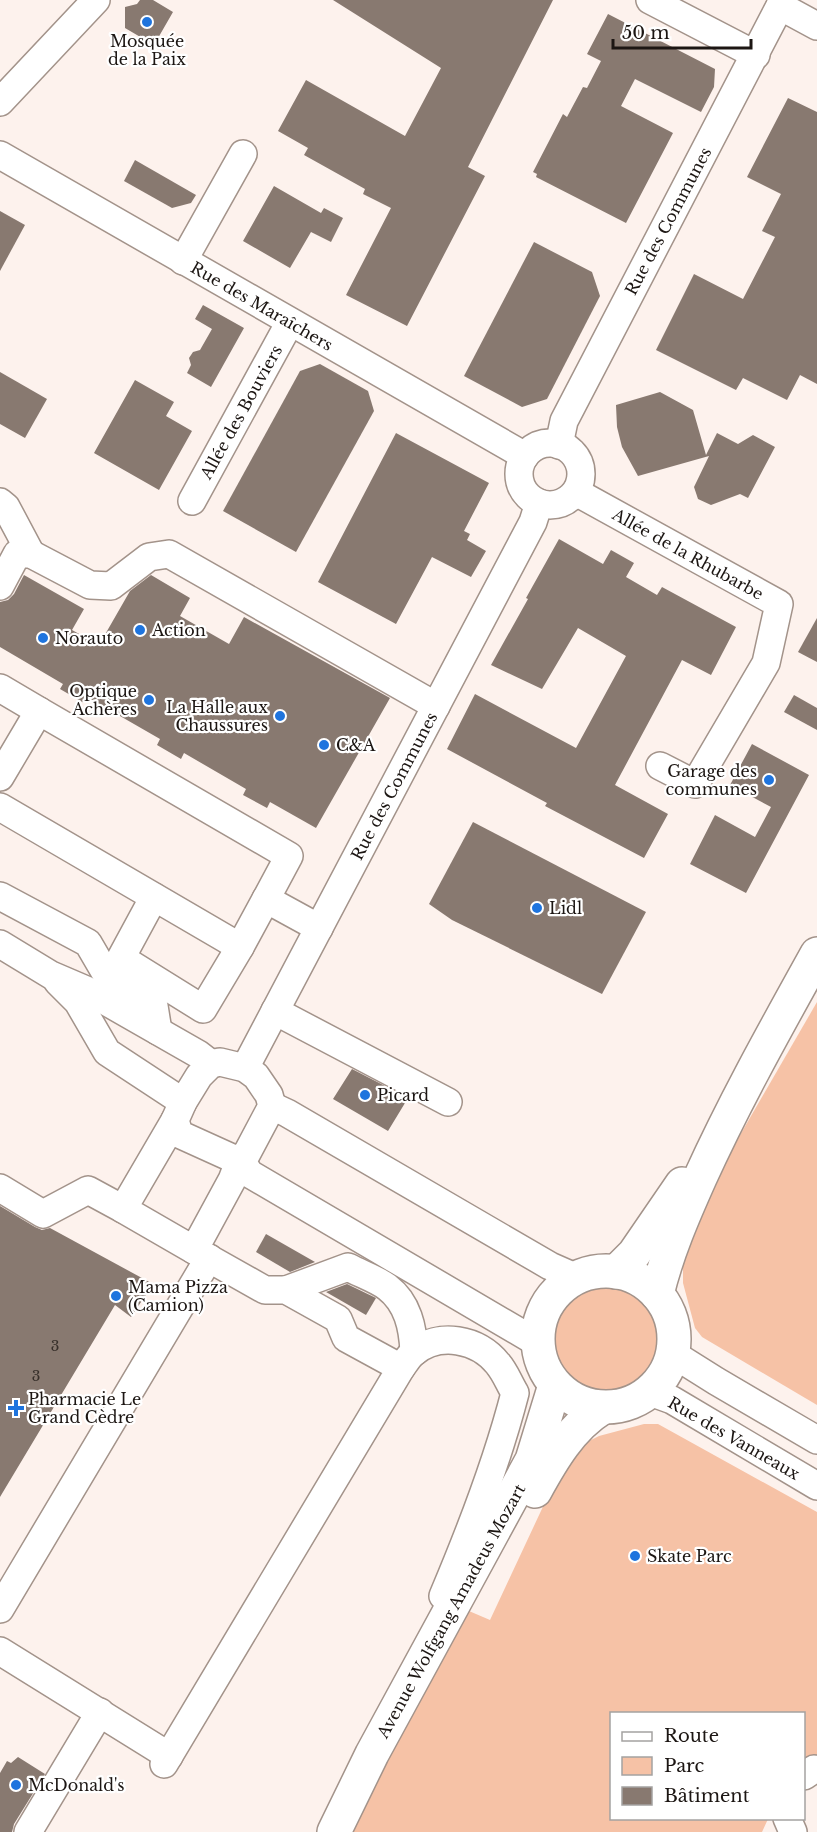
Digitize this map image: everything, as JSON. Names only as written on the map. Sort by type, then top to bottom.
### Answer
[{"type":"main road","points":[[657,1294],[678,1228],[727,1118],[817,954]]},
{"type":"main road","points":[[616,1272],[634,1254],[727,1118]]},
{"type":"main road","points":[[616,1272],[639,1279],[657,1294],[671,1317],[674,1351],[666,1374],[650,1392],[630,1404],[602,1408],[578,1402],[555,1385],[544,1367],[538,1343],[542,1317],[558,1289],[575,1277],[587,1273],[616,1272]]},
{"type":"main road","name":"Avenue Wolfgang Amadeus Mozart","points":[[334,1832],[384,1733],[532,1460],[555,1385]]},
{"type":"main road","name":"Avenue Wolfgang Amadeus Mozart","points":[[341,1832],[544,1475],[575,1430],[586,1418],[602,1408]]},
{"type":"street","points":[[0,102],[96,0]]},
{"type":"street","points":[[650,0],[756,55]]},
{"type":"street","points":[[781,3],[817,26]]},
{"type":"street","name":"Rue des Communes","points":[[559,445],[564,421],[781,3]]},
{"type":"street","points":[[183,261],[243,154]]},
{"type":"street","name":"Rue des Maraîchers","points":[[0,155],[525,456]]},
{"type":"street","name":"Allée des Bouviers","points":[[192,501],[290,322]]},
{"type":"street","points":[[550,443],[559,445],[573,453],[578,460],[581,476],[576,492],[560,504],[539,503],[525,491],[521,483],[520,474],[525,456],[540,445],[550,443]]},
{"type":"street","name":"Allée de la Rhubarbe","points":[[576,492],[779,604],[766,663],[695,784],[660,766]]},
{"type":"street","points":[[0,502],[6,507],[31,554]]},
{"type":"street","name":"Rue des Communes","points":[[245,1068],[533,522],[539,503]]},
{"type":"street","points":[[0,586],[17,554],[31,554],[90,585],[111,586],[148,557],[169,554],[436,706]]},
{"type":"street","points":[[0,688],[289,855],[240,947],[203,1009],[121,958],[154,897]]},
{"type":"street","points":[[0,777],[39,711]]},
{"type":"street","points":[[0,807],[240,947]]},
{"type":"street","points":[[0,896],[88,943],[110,979],[154,1006],[158,1031]]},
{"type":"street","points":[[266,899],[319,928]]},
{"type":"street","points":[[0,944],[51,975],[86,990],[211,1064]]},
{"type":"street","points":[[51,975],[78,1002],[107,1052],[179,1111]]},
{"type":"street","points":[[275,1011],[448,1102]]},
{"type":"street","points":[[0,1608],[201,1254],[240,1159],[246,1155],[272,1106],[269,1095],[256,1076],[245,1068],[220,1062],[211,1064],[199,1076],[123,1209]]},
{"type":"street","points":[[272,1106],[550,1266],[575,1277]]},
{"type":"street","points":[[179,1111],[179,1134],[232,1158],[240,1159],[250,1174],[538,1343]]},
{"type":"street","points":[[0,1188],[43,1214],[88,1190],[265,1290],[286,1290],[348,1267],[387,1287],[404,1305],[413,1332],[407,1360],[167,1760],[100,1712],[0,1651]]},
{"type":"street","points":[[286,1290],[338,1319],[346,1338],[407,1360]]},
{"type":"street","points":[[384,1733],[467,1539],[502,1440],[514,1393],[499,1364],[472,1343],[448,1339],[432,1343],[407,1360]]},
{"type":"street","points":[[674,1351],[681,1359],[716,1381],[817,1440]]},
{"type":"street","name":"Rue des Vanneaux","points":[[650,1392],[672,1400],[817,1486]]},
{"type":"street","points":[[28,1832],[100,1712]]},
{"type":"green space","points":[[817,1002],[817,1405],[702,1337],[695,1328],[683,1283],[683,1265],[693,1234],[736,1142]]},
{"type":"green space","points":[[605,1284],[626,1288],[644,1300],[656,1318],[660,1339],[656,1360],[644,1378],[626,1390],[605,1394],[584,1390],[566,1378],[554,1360],[550,1339],[554,1318],[566,1300],[584,1288]]},
{"type":"green space","points":[[644,1424],[658,1424],[817,1512],[817,1765],[805,1775],[805,1712],[610,1712],[610,1820],[768,1820],[762,1832],[339,1832],[455,1605],[490,1620],[569,1451],[599,1436]]},
{"type":"building","name":"Mosquée de la Paix","points":[[140,0],[153,0],[173,12],[154,45],[125,28],[125,7],[137,4]]},
{"type":"building","points":[[333,0],[553,0],[468,167],[485,176],[407,326],[346,295],[391,208],[363,194],[365,189],[304,155],[308,148],[278,131],[306,80],[405,136],[441,68]]},
{"type":"building","points":[[608,14],[715,69],[714,87],[701,112],[635,79],[621,106],[673,133],[626,223],[536,177],[537,174],[533,172],[563,114],[567,117],[583,87],[587,88],[601,61],[587,54]]},
{"type":"building","points":[[788,98],[817,112],[817,384],[800,375],[787,400],[743,378],[736,390],[656,350],[694,274],[743,299],[775,237],[762,231],[781,194],[747,177]]},
{"type":"building","points":[[135,160],[196,195],[191,203],[172,208],[124,181]]},
{"type":"building","points":[[274,186],[321,213],[324,208],[343,218],[331,242],[311,232],[290,268],[243,241]]},
{"type":"building","points":[[0,211],[25,225],[0,271]]},
{"type":"building","points":[[534,242],[592,272],[600,296],[547,399],[522,407],[464,376]]},
{"type":"building","points":[[203,305],[244,328],[211,387],[187,373],[191,365],[189,358],[193,352],[200,350],[212,329],[195,319]]},
{"type":"building","points":[[320,364],[368,391],[374,411],[296,552],[223,511],[300,371]]},
{"type":"building","points":[[0,372],[47,399],[25,438],[0,424]]},
{"type":"building","points":[[135,380],[174,402],[166,416],[192,431],[159,490],[94,453]]},
{"type":"building","points":[[660,392],[693,410],[706,455],[717,433],[738,444],[753,435],[775,447],[748,498],[740,494],[711,505],[698,499],[694,487],[709,456],[638,476],[622,447],[617,427],[616,405]]},
{"type":"building","points":[[396,433],[489,483],[464,531],[470,534],[467,540],[486,551],[471,577],[432,557],[396,624],[318,582]]},
{"type":"building","points":[[559,539],[603,564],[611,550],[634,563],[626,577],[657,595],[662,587],[736,627],[711,675],[682,660],[615,785],[668,814],[644,858],[545,806],[547,803],[447,749],[475,694],[576,748],[626,656],[578,628],[542,689],[491,665]]},
{"type":"building","points":[[24,575],[84,609],[72,630],[99,645],[130,591],[151,575],[190,598],[180,616],[229,644],[244,617],[390,698],[316,828],[270,802],[267,808],[243,795],[246,789],[184,753],[181,759],[157,745],[160,739],[87,697],[84,703],[60,689],[63,684],[0,647],[0,602],[8,600],[14,594]]},
{"type":"building","points":[[817,618],[817,662],[798,652]]},
{"type":"building","points":[[794,695],[817,708],[817,730],[784,712]]},
{"type":"building","points":[[752,744],[809,775],[746,893],[690,864],[715,815],[755,837],[771,807],[730,785]]},
{"type":"building","name":"Lidl","points":[[473,822],[646,912],[602,994],[452,920],[429,904]]},
{"type":"building","name":"Picard","points":[[352,1069],[385,1086],[382,1090],[405,1103],[388,1131],[333,1099]]},
{"type":"building","points":[[0,1206],[35,1227],[42,1230],[50,1228],[153,1284],[131,1317],[115,1305],[0,1497]]},
{"type":"building","points":[[266,1234],[315,1262],[290,1272],[256,1252]]},
{"type":"building","points":[[347,1284],[376,1298],[366,1315],[326,1292]]},
{"type":"building","points":[[18,1757],[45,1774],[14,1824],[12,1832],[0,1832],[0,1773],[7,1761],[11,1763]]},
{"type":"place","name":"Mosquée de la Paix","points":[[147,22]]},
{"type":"place","name":"Action","points":[[140,630]]},
{"type":"place","name":"Norauto","points":[[43,638]]},
{"type":"place","name":"Optique Achères","points":[[149,700]]},
{"type":"place","name":"La Halle aux Chaussures","points":[[280,716]]},
{"type":"place","name":"C&A","points":[[324,745]]},
{"type":"place","name":"Garage des communes","points":[[769,780]]},
{"type":"place","name":"Lidl","points":[[537,908]]},
{"type":"place","name":"Picard","points":[[365,1095]]},
{"type":"place","name":"Mama Pizza (Camion)","points":[[116,1296]]},
{"type":"place","name":"Pharmacie Le Grand Cèdre","points":[[16,1408]]},
{"type":"place","name":"Skate Parc","points":[[635,1556]]},
{"type":"place","name":"McDonald's","points":[[16,1785]]}]
